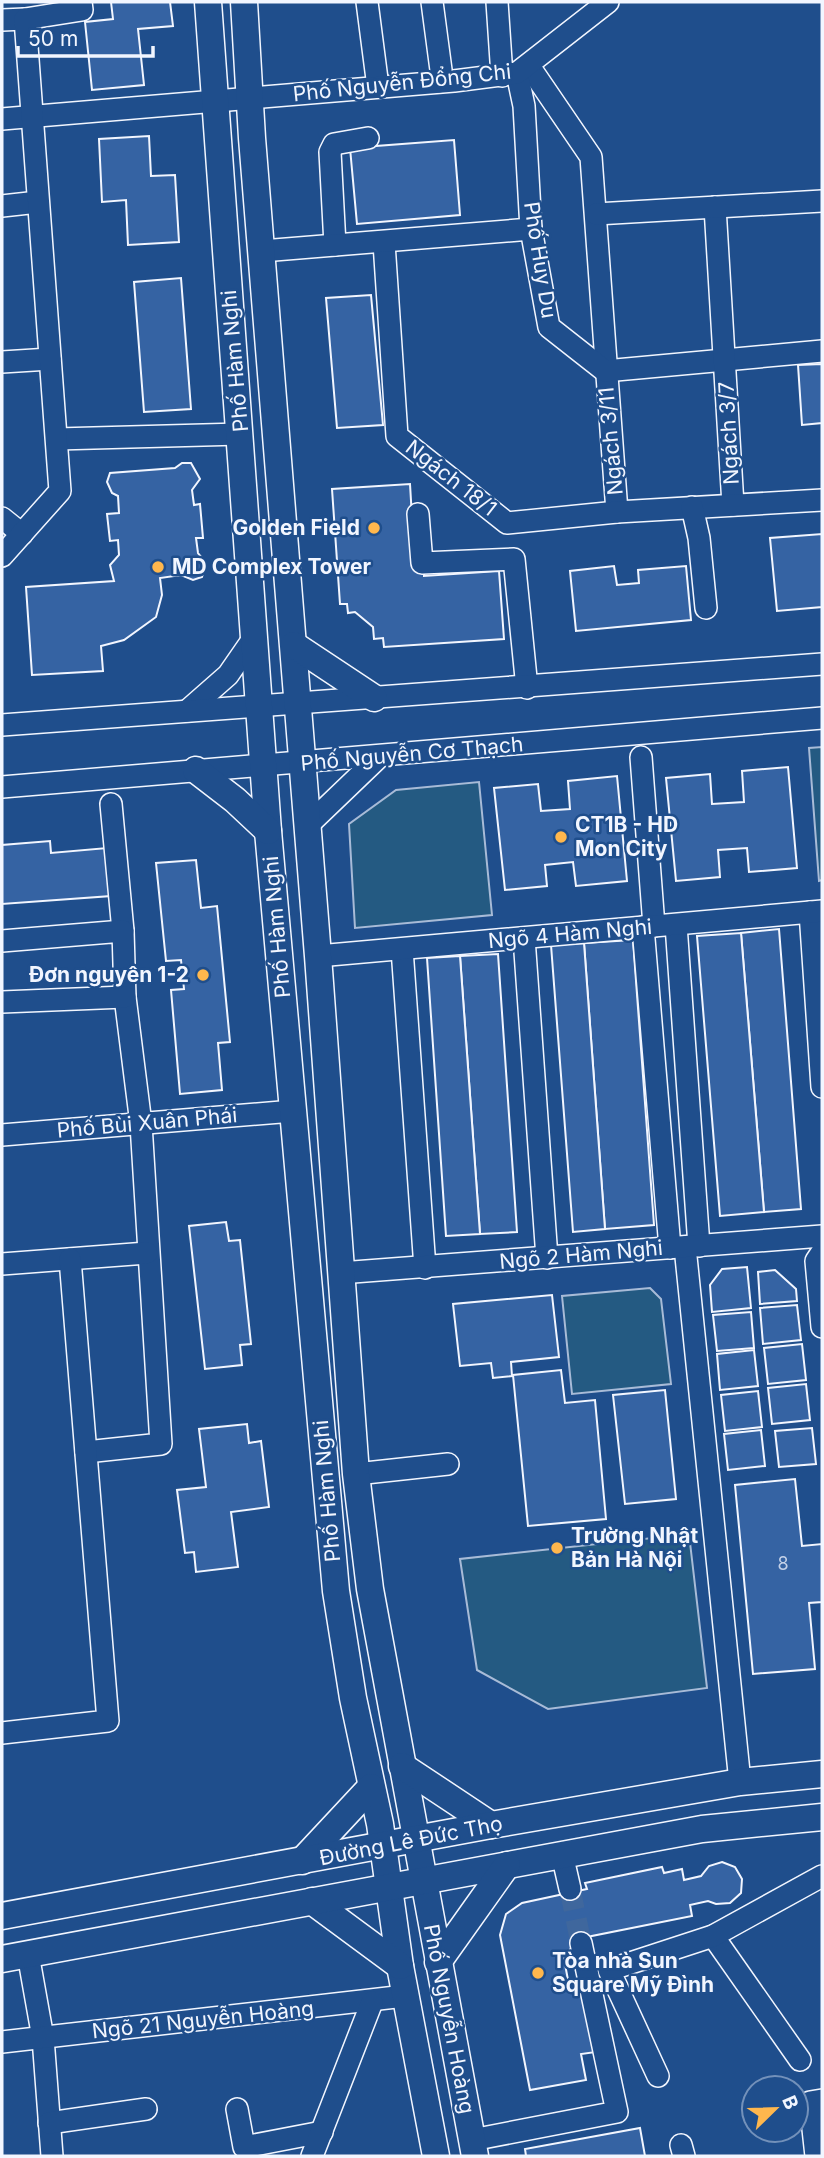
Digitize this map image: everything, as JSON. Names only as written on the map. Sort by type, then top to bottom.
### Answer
[{"type":"main road","name":"Phố Hàm Nghi","points":[[208,2],[261,704],[268,831],[336,1591],[383,1847]]},
{"type":"main road","name":"Phố Hàm Nghi","points":[[244,2],[356,1474],[370,1589],[417,1841]]},
{"type":"main road","points":[[293,645],[374,698]]},
{"type":"main road","points":[[197,770],[268,831]]},
{"type":"main road","points":[[402,1766],[491,1825]]},
{"type":"main road","name":"Đường Lê Đức Thọ","points":[[2,1916],[417,1841],[491,1825],[740,1782],[822,1773]]},
{"type":"main road","points":[[302,1861],[371,1787]]},
{"type":"main road","name":"Đường Lê Đức Thọ","points":[[2,1959],[702,1829],[822,1817]]},
{"type":"main road","name":"Phố Nguyễn Hoàng","points":[[417,1841],[422,1881],[473,2148]]},
{"type":"main road","name":"Phố Nguyễn Hoàng","points":[[383,1847],[405,1996],[436,2156]]},
{"type":"main road","points":[[438,1962],[507,1865]]},
{"type":"main road","points":[[312,1901],[400,1966]]},
{"type":"street","points":[[2,20],[82,10],[81,2]]},
{"type":"street","points":[[367,2],[378,87]]},
{"type":"street","points":[[432,2],[441,70],[439,82]]},
{"type":"street","name":"Phố Huy Du","points":[[497,2],[524,106],[531,229],[549,327],[605,371]]},
{"type":"street","name":"Phố Nguyễn Đổng Chi","points":[[2,119],[439,82],[516,72],[608,2]]},
{"type":"street","points":[[2,556],[60,491],[25,19]]},
{"type":"street","name":"Ngách 3/11","points":[[516,72],[591,157],[617,512]]},
{"type":"street","points":[[335,245],[330,152],[334,144],[368,138]]},
{"type":"street","points":[[596,214],[822,201]]},
{"type":"street","points":[[2,206],[38,202]]},
{"type":"street","name":"Ngách 3/7","points":[[715,207],[733,505]]},
{"type":"street","points":[[262,251],[531,229]]},
{"type":"street","name":"Ngách 18/1","points":[[384,243],[397,436],[507,523],[617,512],[822,500]]},
{"type":"street","points":[[605,371],[822,351]]},
{"type":"street","points":[[2,362],[50,359]]},
{"type":"street","points":[[57,439],[240,434]]},
{"type":"street","points":[[692,507],[699,538],[706,608]]},
{"type":"street","points":[[418,514],[422,563],[514,559],[527,688]]},
{"type":"street","points":[[2,518],[22,534]]},
{"type":"street","points":[[187,710],[228,675],[255,636]]},
{"type":"street","points":[[2,725],[822,664]]},
{"type":"street","name":"Phố Nguyễn Cơ Thạch","points":[[2,787],[822,718]]},
{"type":"street","points":[[307,826],[380,756]]},
{"type":"street","points":[[641,757],[648,927],[685,1247],[740,1782]]},
{"type":"street","points":[[86,1452],[161,1444],[141,1124],[125,997],[127,975],[111,804]]},
{"type":"street","points":[[816,912],[822,1087]]},
{"type":"street","name":"Ngõ 4 Hàm Nghi","points":[[318,956],[816,912]]},
{"type":"street","points":[[676,925],[685,1247]]},
{"type":"street","points":[[2,941],[123,931]]},
{"type":"street","points":[[524,938],[547,1258]]},
{"type":"street","points":[[401,949],[425,1268]]},
{"type":"street","points":[[2,1002],[125,997]]},
{"type":"street","name":"Phố Bùi Xuân Phái","points":[[2,1135],[293,1111]]},
{"type":"street","name":"Ngõ 2 Hàm Nghi","points":[[340,1273],[822,1236]]},
{"type":"street","points":[[822,1252],[816,1261],[822,1327]]},
{"type":"street","points":[[2,1264],[147,1253]]},
{"type":"street","points":[[2,1733],[108,1721],[70,1259]]},
{"type":"street","points":[[321,1426],[352,1422]]},
{"type":"street","points":[[356,1474],[448,1464]]},
{"type":"street","points":[[562,1854],[570,1889]]},
{"type":"street","points":[[658,2076],[609,1970],[713,1936],[819,1886]]},
{"type":"street","points":[[713,1936],[800,2060]]},
{"type":"street","points":[[473,2148],[617,2112],[581,1943]]},
{"type":"street","points":[[28,1954],[43,2038],[52,2156]]},
{"type":"street","name":"Ngõ 21 Nguyễn Hoàng","points":[[2,2042],[372,2002],[405,1996]]},
{"type":"street","points":[[312,2156],[372,2002]]},
{"type":"street","points":[[816,2156],[810,2102],[822,2100]]},
{"type":"street","points":[[49,2123],[146,2109]]},
{"type":"street","points":[[237,2109],[244,2147],[322,2132]]},
{"type":"shaded area","points":[[822,747],[822,880],[819,881],[809,748]]},
{"type":"shaded area","points":[[479,782],[492,915],[355,928],[349,824],[396,790]]},
{"type":"shaded area","points":[[650,1288],[661,1299],[671,1384],[572,1394],[562,1296]]},
{"type":"shaded area","points":[[689,1534],[707,1688],[548,1709],[477,1670],[460,1559]]},
{"type":"building","points":[[111,2],[170,2],[173,26],[138,29],[144,85],[92,90],[85,22],[113,19]]},
{"type":"building","points":[[149,136],[151,176],[175,175],[179,242],[128,245],[126,200],[102,202],[99,139]]},
{"type":"building","points":[[454,140],[460,215],[357,224],[350,148]]},
{"type":"building","points":[[181,278],[191,409],[144,412],[134,282]]},
{"type":"building","points":[[371,295],[383,425],[337,428],[326,298]]},
{"type":"building","points":[[822,364],[822,423],[802,425],[798,365]]},
{"type":"building","name":"MD Complex Tower","points":[[182,463],[191,463],[200,479],[192,490],[194,505],[200,504],[203,538],[196,538],[198,553],[206,563],[202,577],[193,580],[181,575],[160,578],[162,595],[156,617],[124,640],[101,646],[103,671],[32,675],[26,587],[114,581],[110,565],[119,555],[118,540],[110,541],[107,514],[119,513],[118,496],[112,493],[107,482],[110,473],[175,468]]},
{"type":"building","name":"Golden Field","points":[[410,484],[415,568],[424,567],[424,576],[499,571],[504,639],[384,647],[383,638],[374,639],[373,627],[355,612],[348,613],[347,604],[340,604],[332,489]]},
{"type":"building","points":[[822,534],[822,607],[777,611],[770,538]]},
{"type":"building","points":[[614,566],[617,585],[639,583],[638,570],[686,566],[691,620],[576,631],[570,571]]},
{"type":"building","points":[[788,767],[797,868],[749,872],[747,848],[718,850],[720,877],[676,881],[666,778],[710,774],[712,804],[744,802],[742,771]]},
{"type":"building","name":"CT1B - HD Mon City","points":[[617,776],[627,881],[576,886],[573,862],[545,865],[547,886],[505,890],[494,788],[538,784],[541,811],[570,809],[568,781]]},
{"type":"building","points":[[50,841],[51,853],[107,848],[111,896],[2,904],[2,845]]},
{"type":"building","name":"Đơn nguyên 1-2","points":[[196,860],[201,908],[217,906],[230,1042],[218,1043],[222,1090],[180,1094],[171,990],[184,989],[181,960],[166,961],[156,863]]},
{"type":"building","points":[[779,929],[801,1209],[764,1212],[741,933]]},
{"type":"building","points":[[741,933],[764,1212],[720,1216],[697,936]]},
{"type":"building","points":[[633,940],[654,1225],[605,1229],[584,943]]},
{"type":"building","points":[[584,943],[605,1229],[573,1232],[551,945]]},
{"type":"building","points":[[498,954],[517,1232],[480,1234],[460,956]]},
{"type":"building","points":[[460,956],[480,1234],[446,1236],[427,958]]},
{"type":"building","points":[[226,1222],[229,1241],[240,1240],[251,1344],[240,1345],[242,1365],[205,1369],[189,1226]]},
{"type":"building","points":[[747,1267],[751,1308],[712,1312],[710,1285],[722,1269]]},
{"type":"building","points":[[775,1270],[796,1289],[797,1301],[760,1304],[758,1272]]},
{"type":"building","points":[[552,1295],[559,1357],[511,1362],[512,1376],[493,1378],[491,1363],[460,1366],[453,1304]]},
{"type":"building","points":[[797,1305],[801,1340],[763,1344],[760,1308]]},
{"type":"building","points":[[751,1312],[754,1348],[717,1351],[713,1315]]},
{"type":"building","points":[[802,1344],[806,1380],[768,1384],[764,1348]]},
{"type":"building","points":[[754,1350],[758,1386],[720,1390],[717,1354]]},
{"type":"building","points":[[561,1370],[565,1403],[595,1400],[606,1519],[528,1526],[513,1375]]},
{"type":"building","points":[[806,1384],[810,1420],[772,1424],[768,1388]]},
{"type":"building","points":[[665,1390],[676,1499],[625,1504],[613,1395]]},
{"type":"building","points":[[758,1391],[762,1427],[725,1431],[721,1395]]},
{"type":"building","points":[[247,1424],[249,1443],[261,1441],[269,1507],[231,1512],[238,1567],[196,1572],[194,1552],[185,1553],[177,1490],[206,1487],[199,1429]]},
{"type":"building","points":[[812,1428],[816,1464],[779,1467],[775,1431]]},
{"type":"building","points":[[761,1430],[765,1466],[728,1470],[724,1434]]},
{"type":"building","points":[[795,1479],[802,1546],[822,1544],[822,1602],[809,1603],[815,1669],[753,1674],[735,1485]]},
{"type":"building","name":"Tòa nhà Sun Square Mỹ Đình","points":[[722,1862],[735,1867],[742,1879],[741,1893],[730,1903],[716,1904],[708,1901],[690,1905],[692,1916],[577,1939],[564,1959],[568,1980],[582,1978],[596,2052],[581,2054],[586,2080],[530,2090],[500,1935],[506,1914],[522,1903],[587,1889],[585,1883],[662,1867],[664,1873],[682,1869],[684,1880],[701,1876],[709,1866]]},
{"type":"building","points":[[640,2128],[645,2156],[526,2156],[525,2149]]},
{"type":"tunnel","points":[[570,1889],[581,1943]]},
{"type":"place","name":"Golden Field","points":[[374,528]]},
{"type":"place","name":"MD Complex Tower","points":[[158,567]]},
{"type":"place","name":"CT1B - HD Mon City","points":[[561,837]]},
{"type":"place","name":"Đơn nguyên 1-2","points":[[203,975]]},
{"type":"place","name":"Trường Nhật Bản Hà Nội","points":[[557,1548]]},
{"type":"place","name":"Tòa nhà Sun Square Mỹ Đình","points":[[538,1973]]}]
